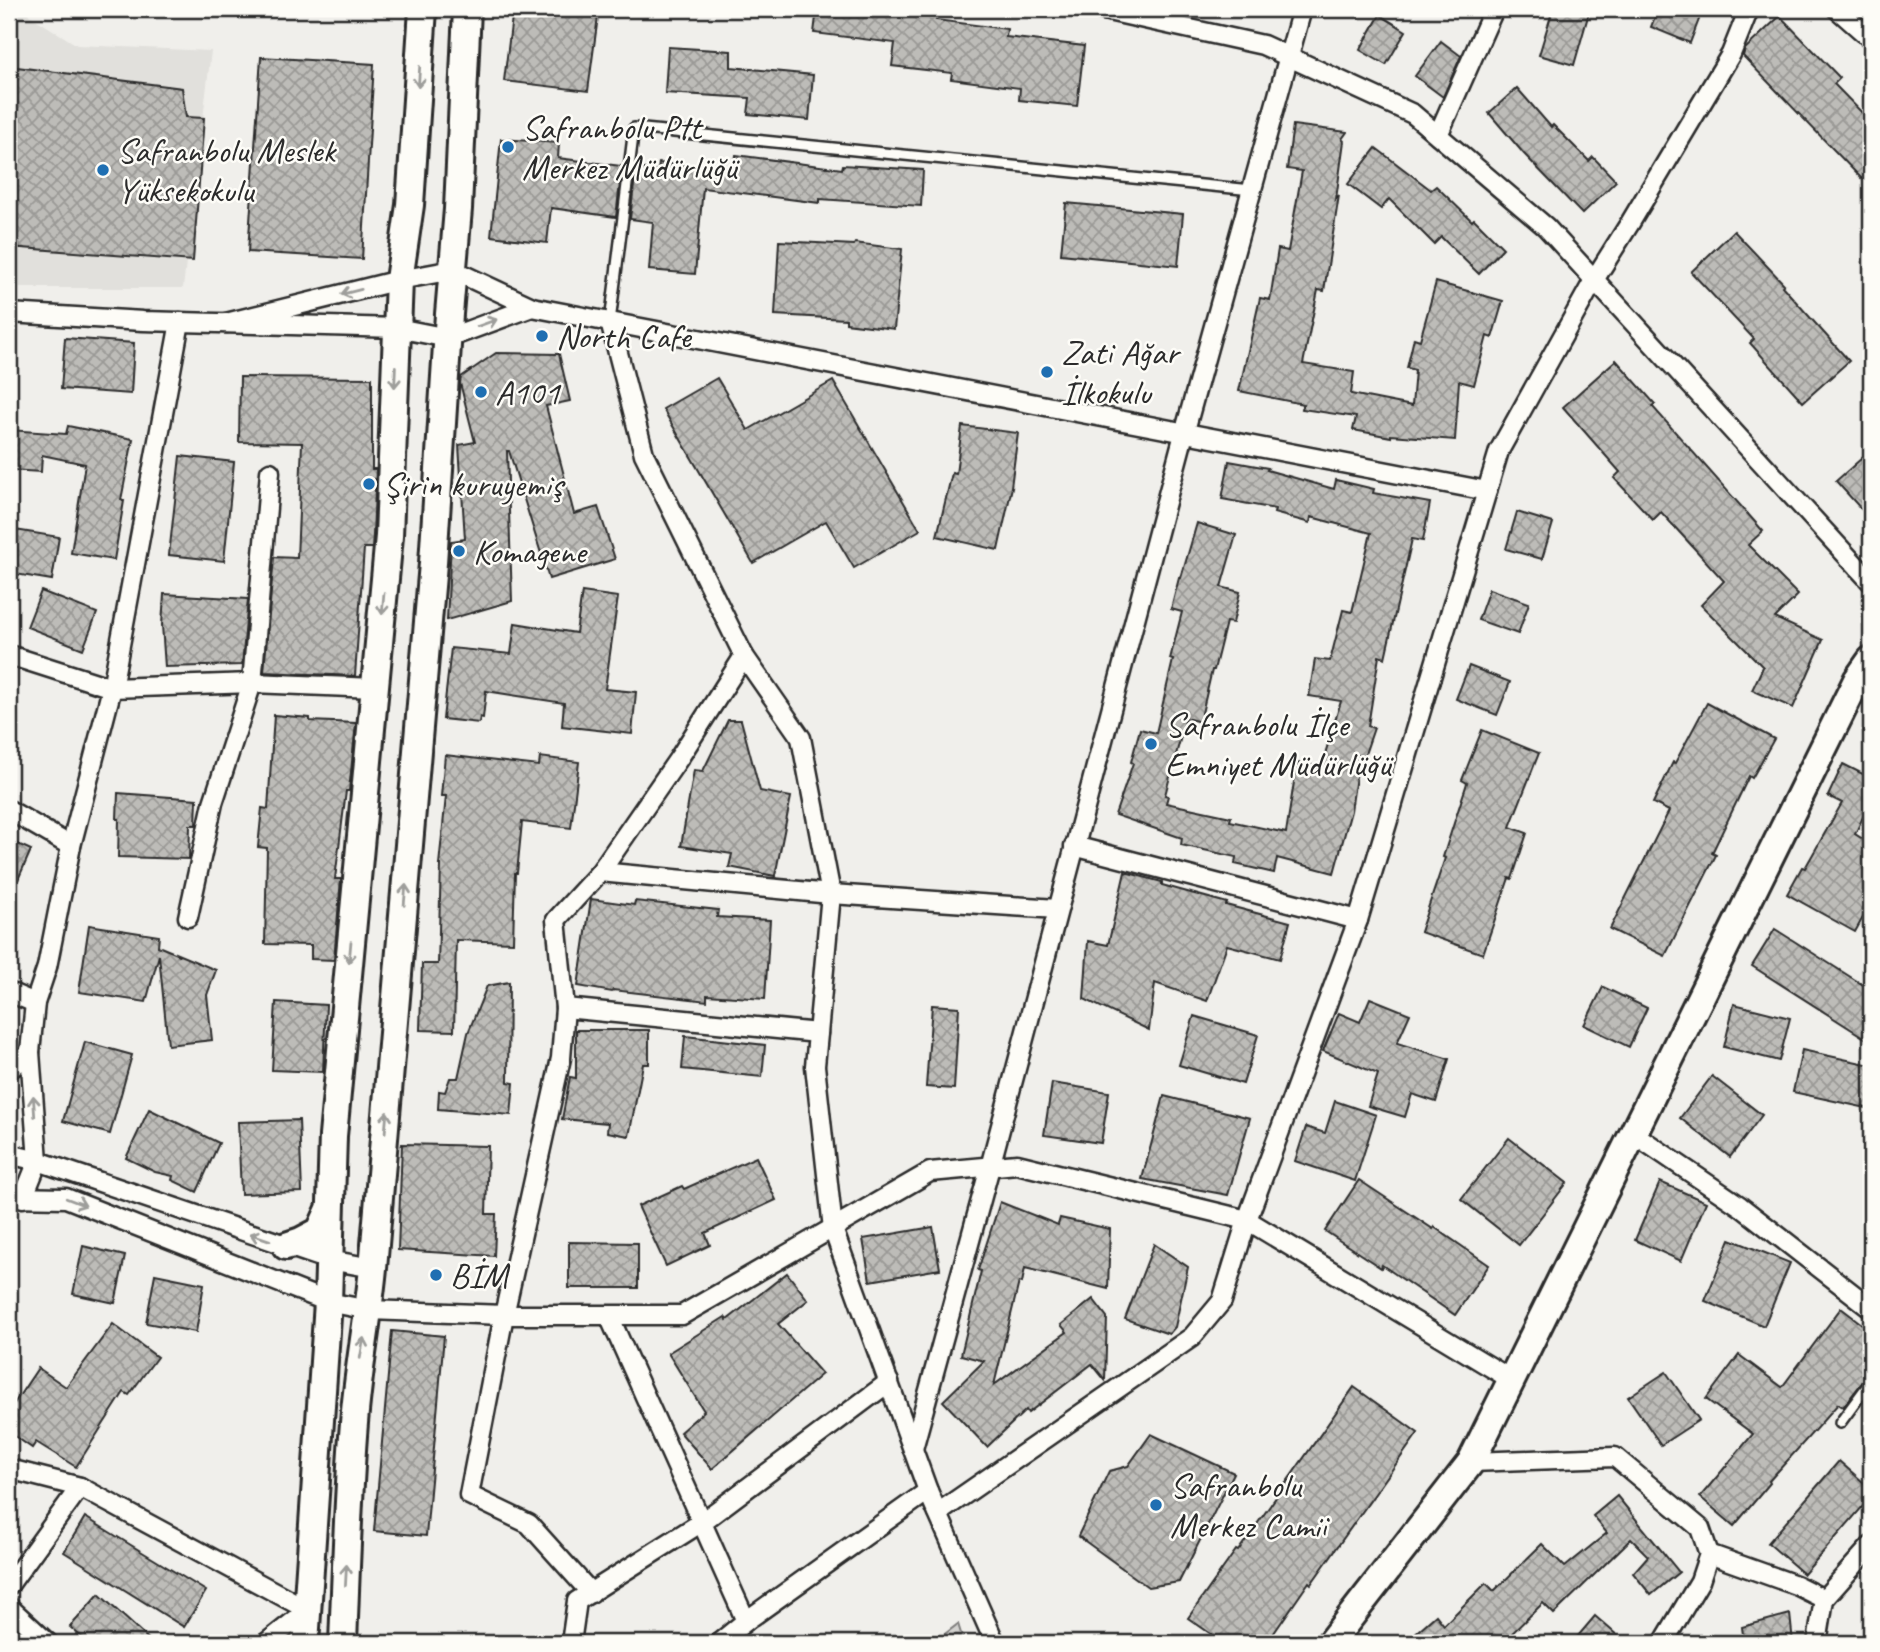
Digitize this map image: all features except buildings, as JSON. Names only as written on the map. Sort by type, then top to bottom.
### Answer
[{"type":"street","points":[[305,1643],[328,1302],[333,1136],[389,536],[399,280],[410,205],[423,9]]},
{"type":"street","points":[[343,1643],[354,1425],[373,1268],[433,563],[458,209],[467,9]]},
{"type":"street","points":[[1099,9],[1263,45],[1413,114],[1546,227],[1871,582]]},
{"type":"street","points":[[913,1449],[1184,433],[1302,9]]},
{"type":"street","points":[[1438,135],[1494,9]]},
{"type":"street","points":[[938,1513],[1192,1337],[1222,1301],[1247,1220],[1358,920],[1499,451],[1594,280],[1731,54],[1749,9]]},
{"type":"street","points":[[1837,9],[1871,39]]},
{"type":"street","points":[[226,323],[399,280],[453,270],[532,307],[1487,491]]},
{"type":"street","points":[[9,313],[180,322],[397,328],[448,338],[532,307]]},
{"type":"street","points":[[16,1198],[38,1161],[30,1052],[35,1003],[47,967],[71,846],[112,688],[180,322]]},
{"type":"street","points":[[610,322],[644,454],[744,656],[801,738],[831,894],[815,1066],[833,1229],[928,1491],[995,1643]]},
{"type":"street","points":[[188,917],[213,803],[252,684],[270,472]]},
{"type":"street","points":[[9,655],[112,688],[252,684],[375,688]]},
{"type":"street","points":[[591,1592],[528,1524],[469,1495],[504,1315],[561,1058],[565,1008],[556,920],[600,872],[679,758],[744,656]]},
{"type":"street","points":[[1330,1643],[1471,1462],[1857,680],[1871,660]]},
{"type":"street","points":[[9,810],[71,846]]},
{"type":"street","points":[[1074,846],[1358,920]]},
{"type":"street","points":[[600,872],[831,894],[1057,909]]},
{"type":"street","points":[[9,992],[35,1003]]},
{"type":"street","points":[[565,1008],[818,1033]]},
{"type":"street","points":[[9,1070],[30,1052]]},
{"type":"street","points":[[1634,1134],[1740,1206],[1871,1308]]},
{"type":"street","points":[[9,1154],[38,1161],[329,1260],[373,1268]]},
{"type":"street","points":[[16,1198],[66,1198],[328,1302],[369,1310],[504,1315],[682,1315],[930,1172],[1017,1164],[1247,1220],[1512,1380]]},
{"type":"street","points":[[286,1246],[320,1231],[331,1208]]},
{"type":"street","points":[[609,1316],[746,1621]]},
{"type":"street","points":[[571,1643],[577,1601],[702,1522],[889,1382]]},
{"type":"street","points":[[1471,1462],[1615,1457],[1700,1528],[1709,1554],[1700,1581],[1663,1643]]},
{"type":"street","points":[[9,1469],[80,1487],[308,1609]]},
{"type":"street","points":[[9,1585],[80,1487]]},
{"type":"street","points":[[719,1643],[928,1491]]},
{"type":"street","points":[[1817,1643],[1824,1599],[1871,1546]]},
{"type":"street","points":[[1709,1554],[1796,1585],[1824,1599]]},
{"type":"street","points":[[9,1607],[48,1643]]},
{"type":"street","points":[[266,1643],[308,1609]]},
{"type":"lane","points":[[610,322],[634,128],[1252,190]]},
{"type":"lane","points":[[1840,1423],[1871,1381]]},
{"type":"shaded area","name":"Safranbolu Meslek Yüksekokulu","points":[[9,9],[27,9],[29,15],[77,45],[211,51],[183,288],[9,288]]},
{"type":"green space","points":[[958,1624],[964,1643],[933,1643]]},
{"type":"place","name":"Safranbolu Ptt Merkez Müdürlüğü","points":[[508,147]]},
{"type":"place","name":"Safranbolu Meslek Yüksekokulu","points":[[103,170]]},
{"type":"place","name":"North Cafe","points":[[542,336]]},
{"type":"place","name":"Zati Ağar İlkokulu","points":[[1047,372]]},
{"type":"place","name":"A101","points":[[481,392]]},
{"type":"place","name":"Şirin kuruyemiş","points":[[369,484]]},
{"type":"place","name":"Komagene","points":[[459,551]]},
{"type":"place","name":"Safranbolu İlçe Emniyet Müdürlüğü","points":[[1151,744]]},
{"type":"place","name":"BİM","points":[[436,1275]]},
{"type":"place","name":"Safranbolu Merkez Camii","points":[[1156,1505]]}]
